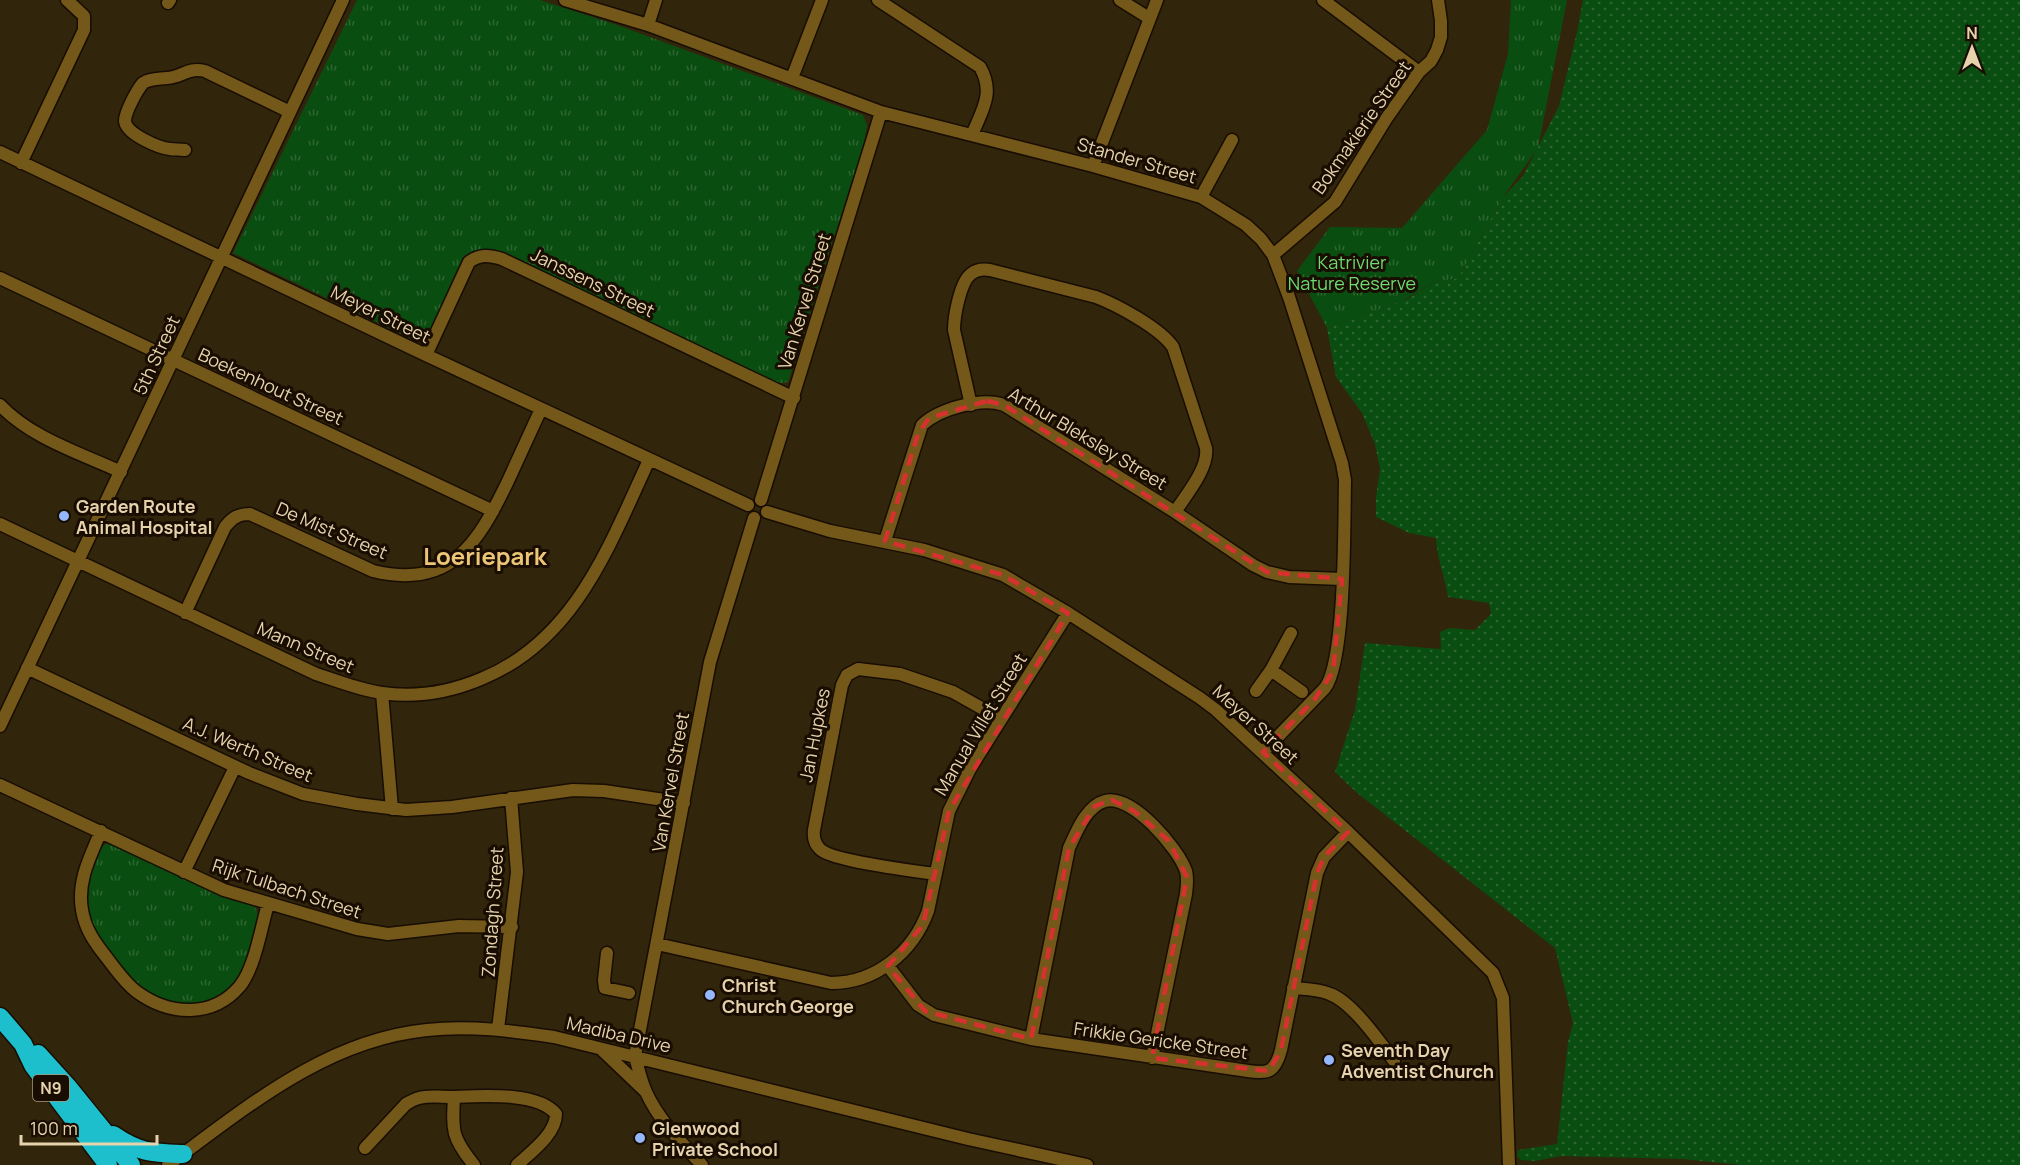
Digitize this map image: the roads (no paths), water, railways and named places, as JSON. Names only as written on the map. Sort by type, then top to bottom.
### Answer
[{"type":"highway","name":"N9","points":[[0,1017],[23,1044],[42,1058],[131,1165]]},
{"type":"highway","name":"N9","points":[[23,1044],[33,1065],[108,1165]]},
{"type":"highway","points":[[102,1128],[147,1153],[183,1154]]},
{"type":"street","points":[[21,163],[84,30],[84,16],[67,0]]},
{"type":"street","name":"5th Street","points":[[0,726],[3,712],[27,668],[121,472],[343,0]]},
{"type":"street","name":"Stander Street","points":[[566,0],[648,25],[881,112],[1093,166],[1201,197],[1246,225],[1261,239],[1273,255],[1289,297],[1344,470],[1342,579],[1338,639],[1330,681],[1263,753]]},
{"type":"street","points":[[648,25],[656,0]]},
{"type":"street","points":[[792,78],[822,0]]},
{"type":"street","points":[[878,0],[980,67],[986,79],[988,95],[972,135]]},
{"type":"street","points":[[1120,0],[1149,18]]},
{"type":"street","points":[[1093,166],[1157,0]]},
{"type":"street","points":[[1323,0],[1419,72]]},
{"type":"street","name":"Bokmakierie Street","points":[[1273,255],[1335,202],[1366,149],[1419,72],[1431,61],[1441,37],[1438,0]]},
{"type":"street","points":[[184,150],[158,146],[127,128],[126,116],[143,83],[155,78],[173,77],[194,69],[205,71],[290,112]]},
{"type":"street","name":"Van Kervel Street","points":[[761,500],[881,112]]},
{"type":"street","points":[[1201,197],[1232,140]]},
{"type":"street","name":"Meyer Street","points":[[0,153],[748,506]]},
{"type":"street","name":"Janssens Street","points":[[426,355],[469,262],[480,255],[490,255],[794,398]]},
{"type":"street","points":[[971,405],[954,330],[954,318],[962,290],[971,274],[977,270],[990,270],[1111,303],[1165,336],[1173,347],[1206,448],[1207,455],[1204,465],[1175,512]]},
{"type":"street","name":"Boekenhout Street","points":[[0,278],[493,511]]},
{"type":"street","name":"Arthur Bleksley Street","points":[[885,541],[922,425],[938,414],[987,401],[1004,405],[1175,512],[1253,565],[1268,572],[1289,577],[1342,579]]},
{"type":"street","points":[[0,405],[19,422],[38,433],[121,472]]},
{"type":"street","name":"De Mist Street","points":[[185,613],[225,527],[241,514],[250,514],[373,571],[408,576],[422,574],[451,563],[479,535],[542,409]]},
{"type":"street","name":"Mann Street","points":[[0,524],[316,674],[357,688],[382,693],[419,694],[460,688],[495,674],[535,649],[557,626],[591,581],[649,460]]},
{"type":"street","points":[[752,500],[761,500],[766,504],[767,512],[761,518],[754,518],[747,512],[748,506],[752,500]]},
{"type":"street","name":"Meyer Street","points":[[767,512],[824,529],[924,550],[1003,575],[1068,613],[1200,698],[1263,753],[1490,969],[1498,981],[1503,998],[1509,1165]]},
{"type":"street","name":"Van Kervel Street","points":[[635,1056],[710,662],[754,518]]},
{"type":"street","name":"Manual Villet Street","points":[[657,944],[831,983],[852,981],[888,966],[918,934],[923,925],[949,811],[971,767],[1068,613]]},
{"type":"street","points":[[1256,691],[1292,633]]},
{"type":"street","name":"A.J. Werth Street","points":[[27,668],[235,767],[303,794],[392,809],[431,809],[573,790],[589,790],[684,803]]},
{"type":"street","name":"Jan Hupkes","points":[[935,874],[835,856],[819,849],[814,841],[813,830],[842,685],[847,675],[858,669],[900,674],[953,692],[1000,719]]},
{"type":"street","points":[[1271,670],[1302,692]]},
{"type":"street","points":[[382,693],[392,809]]},
{"type":"street","points":[[184,872],[235,767]]},
{"type":"street","name":"Rijk Tulbach Street","points":[[0,784],[224,890],[357,929],[381,934],[459,926],[512,927]]},
{"type":"street","name":"Zondagh Street","points":[[498,1029],[517,872],[511,798]]},
{"type":"street","points":[[1031,1040],[1069,848],[1081,823],[1095,806],[1112,800],[1134,811],[1169,841],[1181,860],[1187,877],[1186,894],[1152,1058]]},
{"type":"street","points":[[101,831],[82,882],[82,908],[85,923],[92,938],[114,968],[138,992],[155,1003],[172,1009],[205,1009],[229,997],[242,983],[249,970],[268,904]]},
{"type":"street","name":"Frikkie Gericke Street","points":[[888,966],[908,994],[925,1011],[1031,1040],[1262,1073],[1269,1071],[1278,1062],[1317,873],[1324,857],[1348,832]]},
{"type":"street","points":[[607,953],[605,988],[629,993]]},
{"type":"street","points":[[1293,988],[1323,992],[1341,1000],[1371,1030],[1395,1061]]},
{"type":"street","name":"Madiba Drive","points":[[168,1165],[244,1108],[300,1072],[349,1049],[388,1036],[425,1030],[467,1028],[498,1029],[554,1037],[600,1047],[902,1123],[1087,1165]]},
{"type":"street","points":[[600,1047],[646,1091]]},
{"type":"street","points":[[635,1056],[646,1091],[654,1107],[671,1131],[702,1165]]},
{"type":"street","points":[[365,1149],[406,1104],[420,1097],[485,1095],[513,1097],[546,1105],[556,1114],[554,1124],[543,1140],[518,1165]]},
{"type":"street","points":[[454,1097],[452,1125],[455,1137],[459,1147],[474,1165]]},
{"type":"place","name":"Garden Route Animal Hospital","points":[[64,516]]},
{"type":"place","name":"Christ Church George","points":[[710,995]]},
{"type":"place","name":"Seventh Day Adventist Church","points":[[1329,1060]]},
{"type":"place","name":"Glenwood Private School","points":[[640,1138]]},
{"type":"district","name":"Loeriepark","points":[[485,555]]},
{"type":"park label","name":"Katrivier Nature Reserve","points":[[1352,272]]}]
